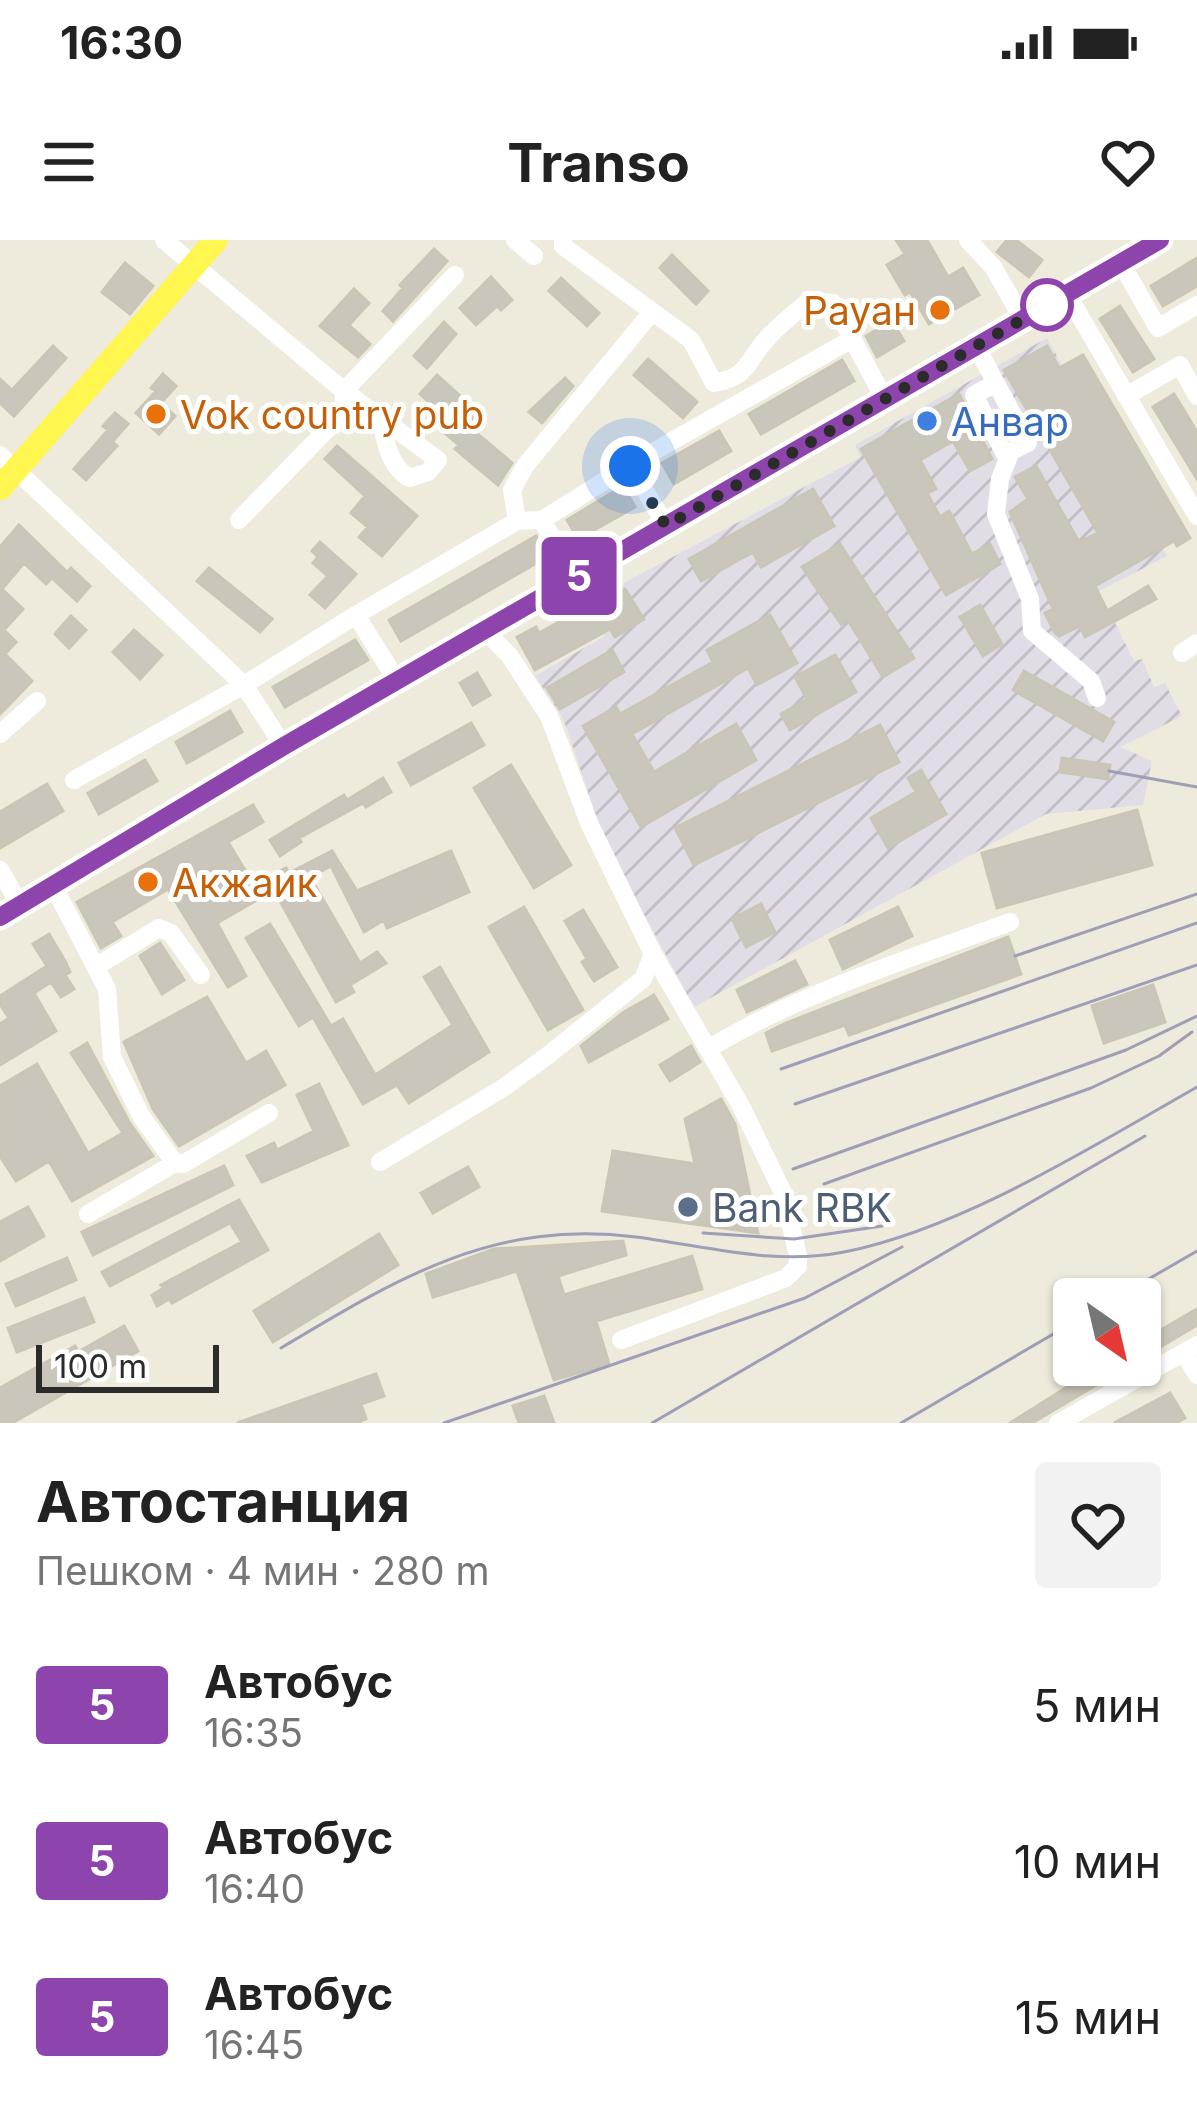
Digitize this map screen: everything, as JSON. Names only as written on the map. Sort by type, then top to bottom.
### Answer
[{"type":"main road","points":[[5,471],[216,240]]},
{"type":"main road","points":[[10,911],[284,746],[1023,319],[1122,254],[1160,240]]},
{"type":"street","points":[[164,240],[344,391],[381,416]]},
{"type":"street","points":[[515,240],[534,256]]},
{"type":"street","points":[[968,240],[993,267],[1023,319]]},
{"type":"street","points":[[566,242],[691,340],[714,383],[733,380],[754,361],[762,344],[808,302],[832,303],[885,400]]},
{"type":"street","points":[[1122,254],[1158,328],[1197,305]]},
{"type":"street","points":[[239,520],[344,412],[344,391],[455,275]]},
{"type":"street","points":[[1067,293],[1197,516]]},
{"type":"street","points":[[518,520],[512,490],[525,466],[652,312]]},
{"type":"street","points":[[74,780],[244,685],[518,520],[542,520],[852,339]]},
{"type":"street","points":[[976,346],[1028,443],[1011,451],[1000,479],[996,514],[1030,599],[1033,631],[1091,681],[1097,698]]},
{"type":"street","points":[[1126,396],[1180,365],[1197,396]]},
{"type":"street","points":[[630,466],[666,526]]},
{"type":"street","points":[[5,471],[244,685],[284,746]]},
{"type":"street","points":[[542,520],[575,578]]},
{"type":"street","points":[[356,615],[398,681]]},
{"type":"street","points":[[484,631],[509,655],[549,716],[589,823],[652,954],[750,1123],[784,1195],[798,1266],[786,1278],[621,1340]]},
{"type":"street","points":[[0,734],[37,701]]},
{"type":"street","points":[[0,870],[10,911]]},
{"type":"street","points":[[53,886],[106,989],[112,1057],[141,1117],[176,1163]]},
{"type":"street","points":[[708,1049],[821,991],[1010,922]]},
{"type":"street","points":[[97,966],[159,928],[171,933],[201,975]]},
{"type":"street","points":[[380,1162],[547,1056],[643,979],[652,954]]},
{"type":"street","points":[[88,1214],[269,1114]]},
{"type":"street","points":[[1058,1423],[1191,1349],[1197,1375]]},
{"type":"shaded area","points":[[1047,338],[1167,556],[1099,591],[1134,661],[1142,659],[1154,687],[1165,683],[1182,716],[1120,747],[1152,761],[1143,805],[1046,814],[694,1007],[605,842],[563,718],[535,676],[605,636],[586,603],[861,457],[855,445]]},
{"type":"building","points":[[896,240],[927,240],[948,277],[963,268],[979,295],[929,324],[887,265],[905,254]]},
{"type":"building","points":[[1007,240],[1016,240],[1042,260],[1029,277],[997,252]]},
{"type":"building","points":[[434,249],[447,261],[393,321],[383,311]]},
{"type":"building","points":[[672,255],[708,291],[696,304],[660,268]]},
{"type":"building","points":[[1197,258],[1197,286],[1163,306],[1151,286]]},
{"type":"building","points":[[125,263],[153,286],[130,314],[102,292]]},
{"type":"building","points":[[491,277],[512,300],[501,310],[497,306],[476,325],[460,308]]},
{"type":"building","points":[[561,278],[599,313],[587,326],[549,291]]},
{"type":"building","points":[[354,289],[369,303],[349,325],[370,344],[358,357],[320,326]]},
{"type":"building","points":[[1120,306],[1154,359],[1133,372],[1100,319]]},
{"type":"building","points":[[892,321],[904,341],[877,357],[866,336]]},
{"type":"building","points":[[444,322],[456,334],[427,368],[414,356]]},
{"type":"building","points":[[53,346],[66,358],[14,416],[0,403],[0,379],[12,390]]},
{"type":"building","points":[[1047,346],[1059,368],[1083,355],[1190,538],[1177,546],[1174,541],[1095,586],[1107,611],[1148,586],[1156,599],[1085,637],[1080,626],[1059,636],[1055,633],[1045,613],[1053,609],[1010,512],[1028,499],[1015,477],[1036,466],[1079,542],[1098,533],[1004,370]]},
{"type":"building","points":[[648,359],[697,402],[683,418],[634,375]]},
{"type":"building","points":[[842,360],[854,381],[761,434],[749,414]]},
{"type":"building","name":"Vok country pub","points":[[163,374],[176,386],[161,403],[175,416],[159,434],[136,413],[156,391],[151,388]]},
{"type":"building","points":[[437,375],[468,403],[463,408],[475,418],[468,426],[512,463],[498,485],[455,449],[459,445],[445,433],[453,424],[420,394]]},
{"type":"building","points":[[565,378],[573,386],[542,423],[529,412]]},
{"type":"building","points":[[959,394],[992,459],[970,471],[953,441],[920,460],[936,489],[927,493],[940,517],[949,511],[972,554],[990,544],[1000,564],[946,595],[861,449]]},
{"type":"building","points":[[1174,394],[1197,432],[1197,479],[1153,407]]},
{"type":"building","points":[[115,413],[128,424],[112,442],[117,446],[86,480],[74,469],[108,430],[103,426]]},
{"type":"building","points":[[719,431],[731,451],[674,484],[662,463]]},
{"type":"building","points":[[337,446],[417,516],[382,556],[359,537],[368,527],[351,513],[365,496],[325,459]]},
{"type":"building","points":[[623,486],[635,507],[578,539],[567,520]]},
{"type":"building","points":[[813,489],[834,526],[761,567],[753,552],[701,581],[689,559]]},
{"type":"building","points":[[19,525],[67,572],[71,568],[90,586],[77,601],[52,578],[46,584],[24,563],[2,589],[23,609],[4,630],[16,642],[5,654],[32,681],[0,714],[0,547]]},
{"type":"building","points":[[536,536],[547,557],[401,641],[389,620]]},
{"type":"building","points":[[320,542],[356,574],[325,608],[310,595],[328,576],[313,563],[318,557],[312,551]]},
{"type":"building","points":[[840,544],[914,658],[883,677],[848,620],[841,624],[802,567]]},
{"type":"building","points":[[209,568],[272,619],[260,632],[197,581]]},
{"type":"building","points":[[625,589],[644,619],[615,637],[610,629],[535,670],[517,637],[536,627],[539,633],[581,610],[584,614]]},
{"type":"building","points":[[980,605],[1002,644],[983,656],[960,617]]},
{"type":"building","points":[[770,615],[797,663],[757,685],[748,668],[632,734],[654,772],[736,724],[756,760],[641,827],[583,726],[616,707],[620,714],[713,662],[707,650]]},
{"type":"building","points":[[71,616],[86,630],[69,648],[55,634]]},
{"type":"building","points":[[134,630],[162,655],[140,679],[113,652]]},
{"type":"building","points":[[355,640],[368,660],[285,707],[273,687]]},
{"type":"building","points":[[612,650],[624,672],[560,709],[547,688]]},
{"type":"building","points":[[835,655],[856,692],[790,730],[781,714],[807,699],[795,677]]},
{"type":"building","points":[[1024,671],[1114,722],[1103,741],[1013,690]]},
{"type":"building","points":[[477,673],[490,695],[473,705],[460,683]]},
{"type":"building","points":[[230,711],[242,732],[187,763],[176,742]]},
{"type":"building","points":[[471,723],[484,745],[411,785],[399,763]]},
{"type":"building","points":[[880,725],[899,762],[694,865],[675,828]]},
{"type":"building","points":[[1062,758],[1110,765],[1108,779],[1060,772]]},
{"type":"building","points":[[145,760],[157,781],[99,814],[88,793]]},
{"type":"building","points":[[511,765],[571,865],[534,888],[474,788]]},
{"type":"building","points":[[921,770],[946,814],[888,848],[871,818],[916,792],[908,778]]},
{"type":"building","points":[[383,778],[391,792],[299,838],[301,842],[280,856],[270,840],[344,795],[347,800]]},
{"type":"building","points":[[47,784],[63,811],[0,848],[0,812]]},
{"type":"building","points":[[253,805],[263,822],[228,842],[254,885],[332,851],[357,891],[451,851],[469,892],[387,928],[384,920],[364,932],[331,866],[310,877],[360,963],[377,952],[386,963],[350,985],[354,992],[336,1002],[274,890],[217,923],[246,976],[228,987],[168,889],[112,922],[121,936],[101,948],[77,902]]},
{"type":"building","points":[[1137,810],[1152,865],[997,908],[982,853]]},
{"type":"building","points":[[761,904],[775,932],[746,947],[732,919]]},
{"type":"building","points":[[524,907],[583,1010],[548,1030],[489,927]]},
{"type":"building","points":[[898,907],[912,936],[843,969],[830,940]]},
{"type":"building","points":[[583,910],[617,967],[594,981],[565,921]]},
{"type":"building","points":[[270,924],[331,1026],[343,1019],[375,1075],[453,1025],[424,977],[440,967],[489,1052],[409,1103],[397,1085],[363,1104],[313,1017],[299,1026],[246,938]]},
{"type":"building","points":[[49,934],[74,989],[61,997],[51,982],[34,993],[56,1031],[0,1065],[0,1024],[9,1018],[0,996],[47,966],[33,944]]},
{"type":"building","points":[[1008,937],[1021,974],[849,1035],[845,1025],[772,1051],[766,1033],[786,1023]]},
{"type":"building","points":[[160,943],[184,980],[162,994],[140,956]]},
{"type":"building","points":[[795,961],[807,984],[747,1012],[737,990]]},
{"type":"building","points":[[1153,985],[1165,1022],[1104,1043],[1092,1006]]},
{"type":"building","points":[[654,995],[668,1019],[589,1062],[581,1046]]},
{"type":"building","points":[[207,997],[246,1063],[266,1051],[285,1085],[179,1146],[153,1109],[124,1042]]},
{"type":"building","points":[[87,1043],[153,1156],[72,1201],[49,1161],[16,1181],[0,1156],[0,1086],[37,1064],[88,1153],[123,1133],[71,1053]]},
{"type":"building","points":[[691,1046],[700,1062],[670,1081],[660,1065]]},
{"type":"building","points":[[319,1084],[348,1145],[262,1182],[247,1156],[274,1143],[277,1150],[314,1131],[297,1095]]},
{"type":"building","points":[[721,1099],[735,1124],[758,1233],[602,1211],[613,1151],[695,1164],[685,1119]]},
{"type":"building","points":[[224,1166],[233,1185],[93,1255],[82,1232]]},
{"type":"building","points":[[468,1167],[479,1187],[433,1213],[421,1193]]},
{"type":"building","points":[[239,1200],[268,1250],[172,1303],[169,1299],[157,1306],[152,1295],[164,1288],[161,1285],[242,1242],[230,1223],[110,1286],[102,1272]]},
{"type":"building","points":[[28,1207],[44,1236],[0,1261],[0,1222]]},
{"type":"building","points":[[379,1234],[398,1265],[273,1342],[254,1311]]},
{"type":"building","points":[[623,1241],[626,1255],[558,1276],[564,1295],[692,1256],[702,1289],[596,1321],[609,1364],[554,1380],[517,1271],[433,1297],[426,1274],[494,1249]]},
{"type":"building","points":[[67,1258],[76,1280],[16,1306],[6,1284]]},
{"type":"building","points":[[84,1298],[94,1322],[17,1352],[8,1328]]},
{"type":"building","points":[[1197,1309],[1197,1325],[1161,1346],[1161,1330]]},
{"type":"building","points":[[124,1326],[138,1351],[12,1423],[0,1423],[0,1388],[75,1346],[78,1352]]},
{"type":"building","points":[[376,1374],[384,1396],[361,1404],[366,1419],[356,1423],[237,1423]]},
{"type":"building","points":[[1069,1386],[1095,1386],[1032,1423],[1010,1423]]},
{"type":"building","points":[[1170,1393],[1185,1418],[1176,1423],[1114,1423]]},
{"type":"building","points":[[544,1396],[554,1423],[519,1423],[513,1406]]},
{"type":"railway","points":[[1109,771],[1197,787]]},
{"type":"railway","points":[[1015,956],[1197,894]]},
{"type":"railway","points":[[781,1069],[1197,923]]},
{"type":"railway","points":[[795,1104],[1197,965]]},
{"type":"railway","points":[[793,1169],[1126,1050],[1197,1016]]},
{"type":"railway","points":[[824,1184],[1091,1088],[1159,1056],[1192,1032]]},
{"type":"railway","points":[[281,1348],[407,1277],[492,1246],[537,1237],[636,1237],[791,1257],[844,1252],[888,1241],[1025,1183],[1197,1087]]},
{"type":"railway","points":[[652,1423],[1145,1136]]},
{"type":"railway","points":[[703,1233],[794,1239],[882,1226]]},
{"type":"railway","points":[[444,1423],[805,1298],[902,1247]]},
{"type":"railway","points":[[1150,1278],[1197,1251]]},
{"type":"railway","points":[[901,1423],[1053,1334]]},
{"type":"bus line","name":"5","points":[[0,917],[284,746],[1160,240]]},
{"type":"place","name":"Рауан","points":[[940,310]]},
{"type":"place","name":"Vok country pub","points":[[156,414]]},
{"type":"place","name":"Анвар","points":[[927,421]]},
{"type":"place","name":"Акжаик","points":[[148,882]]},
{"type":"place","name":"Bank RBK","points":[[688,1207]]},
{"type":"route","points":[[630,466],[666,526],[1047,305]]}]
